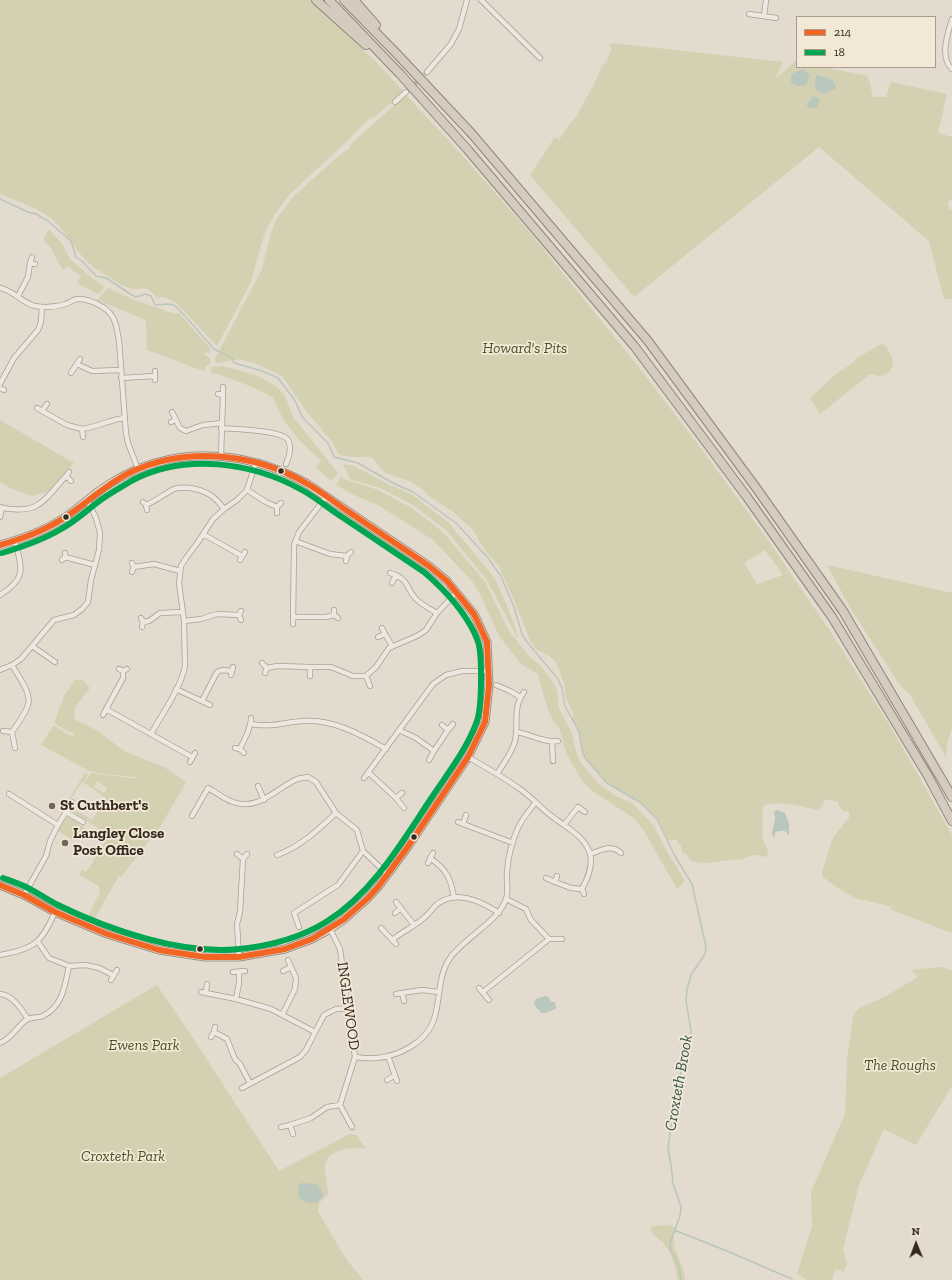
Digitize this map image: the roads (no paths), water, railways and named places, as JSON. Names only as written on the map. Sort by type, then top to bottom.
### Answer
[{"type":"highway","points":[[316,0],[400,74]]},
{"type":"highway","points":[[329,0],[400,74],[473,156],[635,347],[747,497],[832,617],[928,776],[952,821]]},
{"type":"highway","points":[[344,0],[472,134],[648,341],[757,489],[843,611],[952,797]]},
{"type":"highway","points":[[354,0],[374,23],[397,54]]},
{"type":"street","points":[[427,72],[451,44],[459,29],[467,0]]},
{"type":"street","points":[[481,0],[540,58]]},
{"type":"street","points":[[764,16],[766,0]]},
{"type":"street","points":[[749,14],[776,18]]},
{"type":"street","points":[[952,19],[946,43],[946,56],[949,67],[952,69]]},
{"type":"street","points":[[395,102],[406,92]]},
{"type":"street","points":[[18,296],[28,277],[32,264],[32,257]]},
{"type":"street","points":[[0,288],[18,296],[29,304],[42,307],[59,306],[77,299],[82,299],[107,310],[112,316],[116,326],[122,378],[124,418],[128,443],[138,469]]},
{"type":"street","points":[[0,384],[14,358],[38,330],[41,322],[42,307]]},
{"type":"street","points":[[71,373],[80,359]]},
{"type":"street","points":[[77,364],[92,370],[121,370]]},
{"type":"street","points":[[122,378],[155,378],[155,370]]},
{"type":"street","points":[[221,456],[220,395],[223,387]]},
{"type":"street","points":[[42,411],[46,404]]},
{"type":"street","points":[[38,408],[67,425],[82,429],[90,428],[109,420],[124,418]]},
{"type":"street","points":[[172,412],[180,428],[186,431],[203,425],[221,426],[271,432],[286,438],[290,449],[286,464]]},
{"type":"street","points":[[171,422],[176,420]]},
{"type":"street","points":[[82,429],[83,436]]},
{"type":"street","points":[[0,545],[35,533],[64,518],[108,485],[153,463],[195,456],[221,456],[256,462],[297,478],[429,566],[448,581],[474,614],[487,642],[488,685],[485,722],[468,757],[387,874],[368,898],[343,920],[312,939],[285,949],[239,957],[205,957],[159,950],[107,934],[55,912],[24,895],[0,885]]},
{"type":"street","points":[[151,734],[182,678],[185,666],[184,621],[179,590],[180,571],[183,562],[213,519],[247,490],[256,462]]},
{"type":"street","points":[[0,517],[1,508],[22,510],[36,507],[69,472]]},
{"type":"street","points":[[66,476],[72,481]]},
{"type":"street","points":[[145,506],[174,489],[184,488],[196,489],[207,493],[216,498],[224,509]]},
{"type":"street","points":[[247,490],[266,502],[278,507]]},
{"type":"street","points":[[293,624],[293,551],[295,541],[299,532],[326,497]]},
{"type":"street","points":[[0,670],[21,659],[54,620],[74,615],[86,606],[99,550],[100,533],[96,518],[87,500]]},
{"type":"street","points":[[203,534],[242,556]]},
{"type":"street","points":[[0,595],[9,589],[18,579],[21,566],[15,541]]},
{"type":"street","points":[[295,541],[330,554],[346,558],[351,552]]},
{"type":"street","points":[[64,557],[95,565]]},
{"type":"street","points":[[132,572],[133,565],[154,564],[180,571]]},
{"type":"street","points":[[390,573],[405,581],[411,594],[417,601],[437,614]]},
{"type":"street","points":[[392,583],[396,576]]},
{"type":"street","points":[[267,668],[277,666],[331,667],[353,676],[366,676],[376,667],[386,650],[423,632],[428,628],[437,614],[457,592]]},
{"type":"street","points":[[142,622],[149,621],[160,613],[183,612]]},
{"type":"street","points":[[184,621],[201,619],[217,614],[241,616]]},
{"type":"street","points":[[293,616],[326,617],[335,614]]},
{"type":"street","points":[[382,628],[392,646]]},
{"type":"street","points":[[378,637],[385,634]]},
{"type":"street","points":[[32,646],[55,662]]},
{"type":"street","points":[[262,663],[267,668]]},
{"type":"street","points":[[12,665],[27,693],[29,701],[26,710],[12,732],[15,748]]},
{"type":"street","points":[[310,667],[310,676]]},
{"type":"street","points":[[265,674],[267,668]]},
{"type":"street","points":[[103,715],[123,678],[123,670]]},
{"type":"street","points":[[202,701],[217,672],[222,670],[232,671]]},
{"type":"street","points":[[364,778],[433,684],[446,675],[462,671],[487,671]]},
{"type":"street","points":[[366,676],[370,686]]},
{"type":"street","points":[[496,685],[520,697]]},
{"type":"street","points":[[176,689],[210,705]]},
{"type":"street","points":[[497,774],[511,750],[516,732],[516,711],[520,697],[524,692]]},
{"type":"street","points":[[106,709],[192,757]]},
{"type":"street","points":[[244,753],[238,749],[251,724],[252,718]]},
{"type":"street","points":[[251,724],[272,726],[303,721],[332,723],[361,734],[386,748]]},
{"type":"street","points":[[429,760],[453,724]]},
{"type":"street","points":[[442,725],[448,730]]},
{"type":"street","points":[[400,730],[416,738],[434,751]]},
{"type":"street","points":[[3,731],[12,732]]},
{"type":"street","points":[[516,732],[525,733],[534,738],[552,742],[558,741]]},
{"type":"street","points":[[552,742],[553,761]]},
{"type":"street","points":[[468,757],[520,789],[535,803],[584,842],[590,854],[590,867],[582,889],[584,894]]},
{"type":"street","points":[[368,772],[396,798],[404,808]]},
{"type":"street","points":[[192,816],[208,788],[232,802],[243,804],[254,803],[264,800],[297,779],[308,777],[316,782],[336,813],[357,830],[363,851],[387,874]]},
{"type":"street","points":[[258,786],[264,800]]},
{"type":"street","points":[[396,798],[402,793]]},
{"type":"street","points":[[9,794],[58,825]]},
{"type":"street","points":[[24,895],[46,856],[50,841],[58,825],[72,802]]},
{"type":"street","points":[[355,1057],[367,1058],[388,1056],[410,1047],[424,1037],[434,1020],[442,971],[450,958],[472,936],[499,913],[506,899],[508,858],[518,828],[535,803]]},
{"type":"street","points":[[564,825],[580,804],[585,812]]},
{"type":"street","points":[[66,812],[83,822]]},
{"type":"street","points":[[277,855],[289,851],[309,838],[336,813]]},
{"type":"street","points":[[463,824],[466,815]]},
{"type":"street","points":[[458,822],[513,843]]},
{"type":"street","points":[[590,854],[617,846],[621,853]]},
{"type":"street","points":[[299,927],[294,913],[338,886],[363,851]]},
{"type":"street","points":[[428,863],[433,853]]},
{"type":"street","points":[[237,854],[243,860]]},
{"type":"street","points":[[239,957],[237,924],[240,912],[243,860],[247,854]]},
{"type":"street","points":[[430,858],[445,870],[449,876],[454,897]]},
{"type":"street","points":[[555,882],[557,876]]},
{"type":"street","points":[[546,878],[571,888],[582,889]]},
{"type":"street","points":[[392,940],[426,917],[435,905],[454,897],[468,898],[482,903],[499,913]]},
{"type":"street","points":[[506,899],[526,909],[530,920],[550,939]]},
{"type":"street","points":[[396,902],[414,925]]},
{"type":"street","points":[[395,913],[401,908]]},
{"type":"street","points":[[0,955],[28,948],[38,942],[46,932],[55,912]]},
{"type":"street","points":[[381,928],[396,944]]},
{"type":"street","name":"INGLEWOOD","points":[[330,929],[340,949],[355,1057],[340,1105]]},
{"type":"street","points":[[483,992],[550,939],[562,939]]},
{"type":"street","points":[[38,942],[49,958],[69,966],[86,965],[99,968],[113,975]]},
{"type":"street","points":[[282,1015],[295,989],[296,978],[288,960]]},
{"type":"street","points":[[0,1043],[7,1040],[28,1019],[43,1016],[59,1003],[69,966]]},
{"type":"street","points":[[283,971],[291,967]]},
{"type":"street","points":[[111,980],[117,970]]},
{"type":"street","points":[[233,972],[245,972]]},
{"type":"street","points":[[236,999],[239,983],[239,972]]},
{"type":"street","points":[[207,984],[204,992],[271,1009],[315,1032]]},
{"type":"street","points":[[479,988],[489,1000]]},
{"type":"street","points":[[396,994],[422,990],[439,992]]},
{"type":"street","points":[[402,992],[404,1001]]},
{"type":"street","points":[[0,994],[7,995],[11,998],[28,1019]]},
{"type":"street","points":[[242,1088],[300,1057],[306,1050],[324,1015],[336,1009],[349,1008]]},
{"type":"street","points":[[211,1037],[214,1029],[227,1039],[235,1059],[240,1064],[250,1083]]},
{"type":"street","points":[[387,1080],[395,1078],[388,1056]]},
{"type":"street","points":[[281,1127],[312,1118],[327,1107],[340,1105],[352,1127]]},
{"type":"street","points":[[290,1125],[293,1134]]},
{"type":"waterway","name":"Croxteth Brook","points":[[0,199],[28,212],[36,214],[48,221],[71,241],[76,257],[82,261],[96,276],[106,278],[135,297],[146,294],[151,296],[155,305],[174,305],[214,349],[232,358],[234,363],[262,371],[278,378],[294,399],[303,418],[328,443],[334,457],[358,463],[391,482],[413,492],[456,523],[488,558],[501,576],[514,607],[522,634],[558,679],[562,688],[565,706],[579,732],[585,758],[607,783],[641,803],[657,819],[675,856],[692,884],[706,947],[705,954],[691,975],[687,989],[686,1001],[691,1031],[690,1041],[682,1061],[676,1113],[671,1126],[668,1149],[673,1183],[681,1207],[680,1216],[671,1240],[670,1248],[679,1267],[681,1280]]},
{"type":"waterway","points":[[674,1230],[792,1279]]},
{"type":"tunnel","points":[[410,88],[427,72]]},
{"type":"place","name":"St Cuthbert's","points":[[52,806]]},
{"type":"place","name":"Langley Close Post Office","points":[[65,843]]},
{"type":"park label","name":"Howard's Pits","points":[[525,349]]},
{"type":"park label","name":"Ewens Park","points":[[144,1046]]},
{"type":"park label","name":"The Roughs","points":[[900,1066]]},
{"type":"park label","name":"Croxteth Park","points":[[123,1157]]}]
